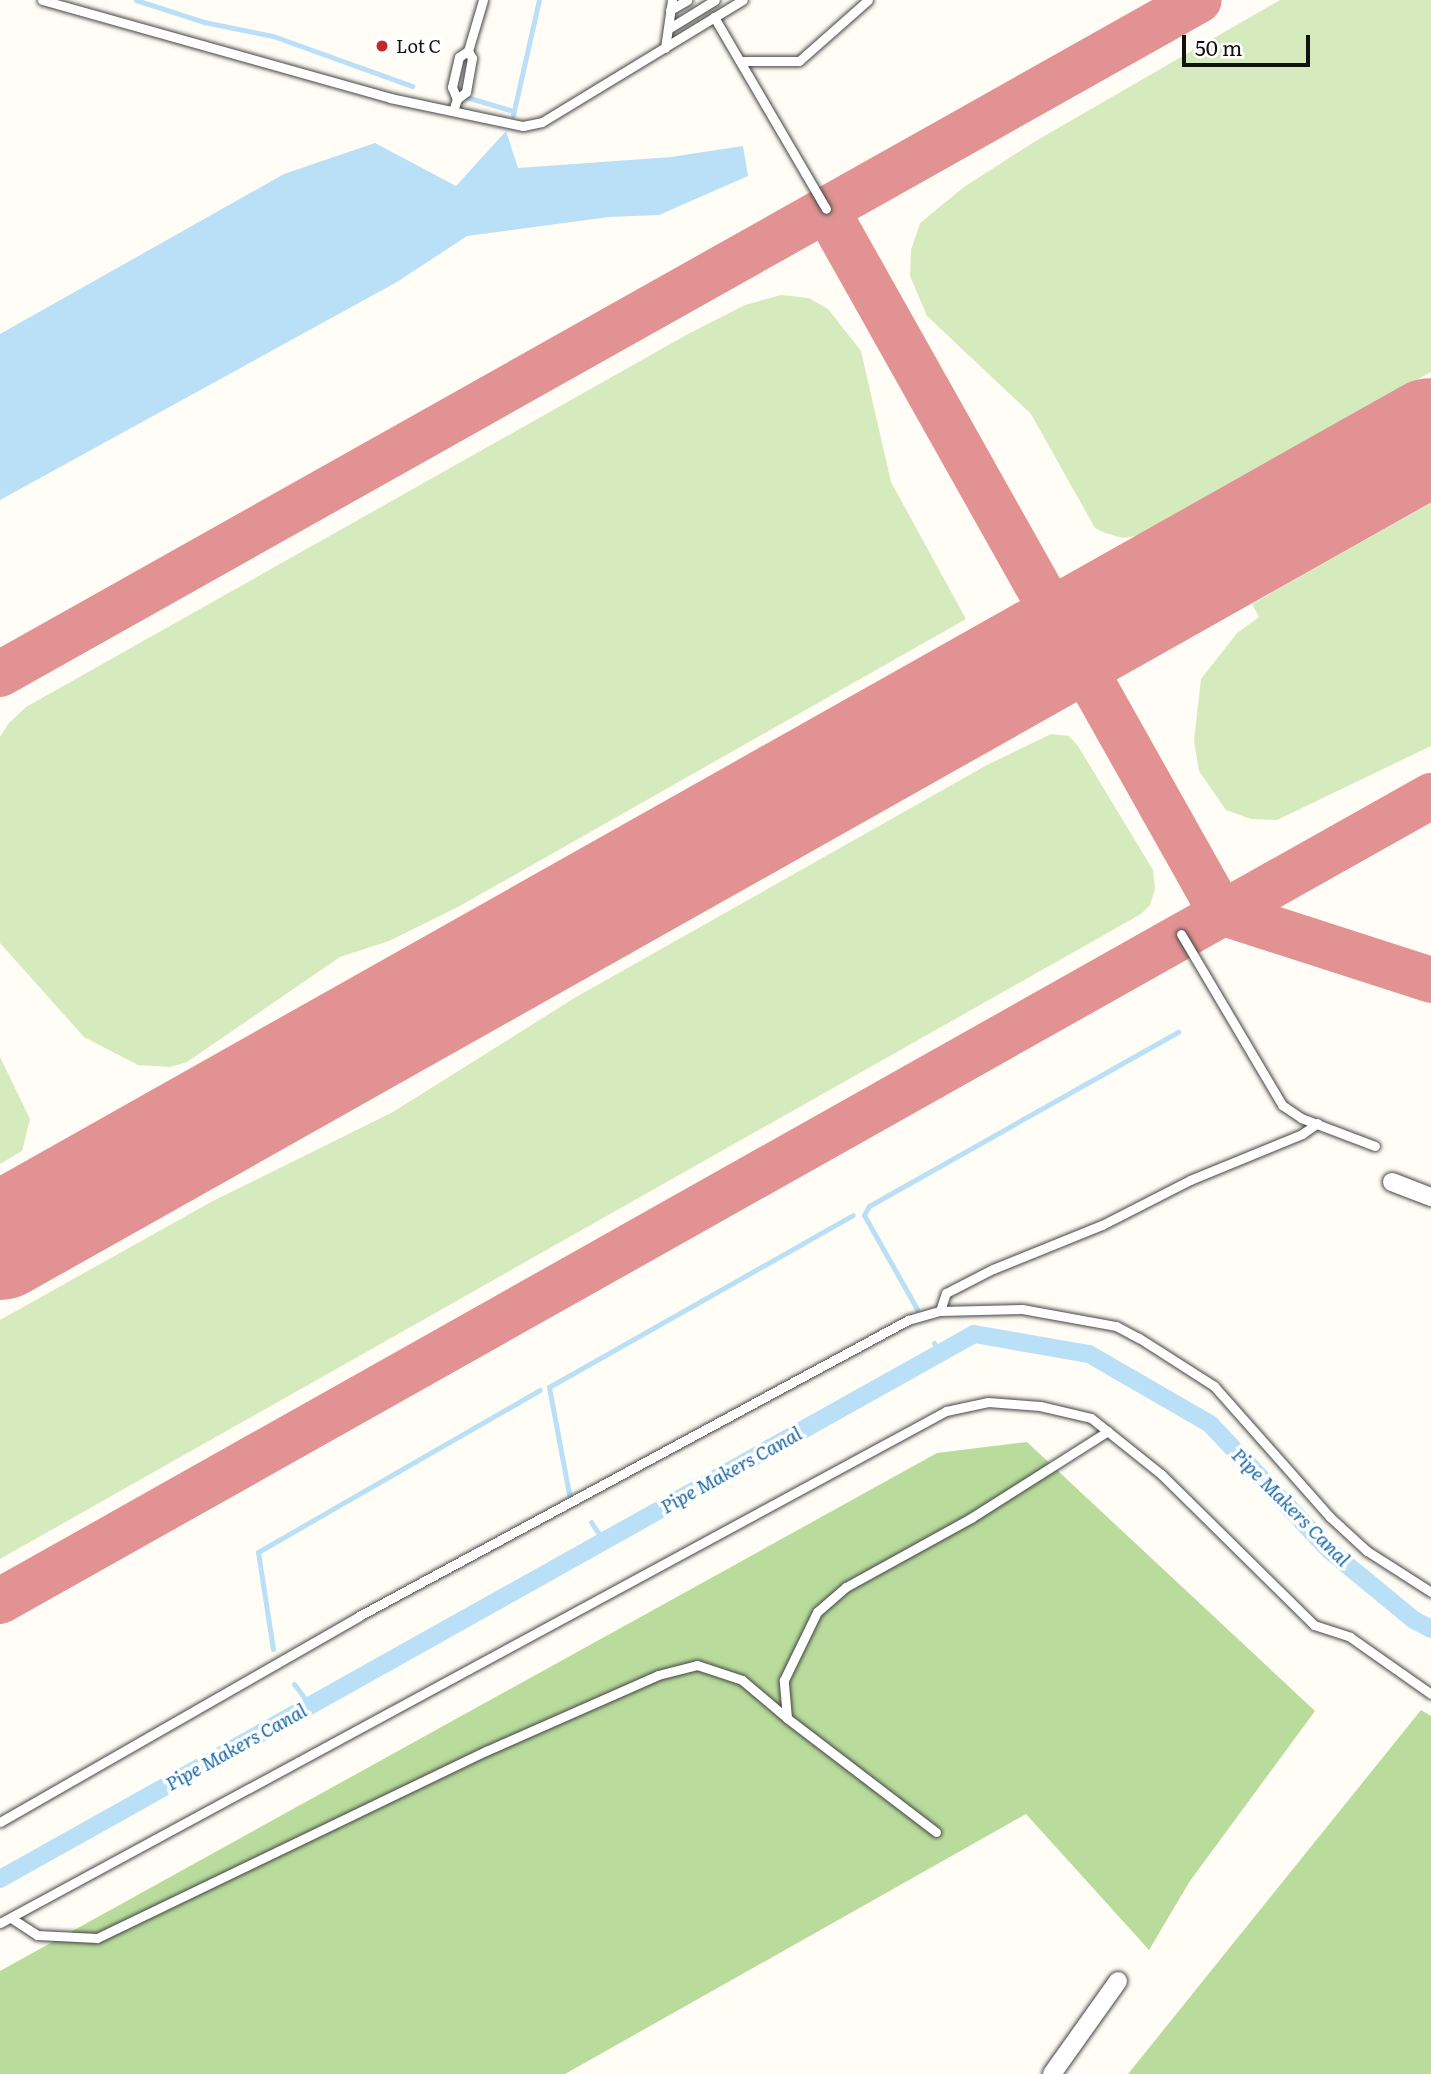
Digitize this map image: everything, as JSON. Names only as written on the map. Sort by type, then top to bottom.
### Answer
[{"type":"street","points":[[1392,1182],[1431,1197]]},
{"type":"street","points":[[1052,2074],[1118,1981]]},
{"type":"lane","points":[[45,0],[390,98],[523,126],[542,122],[743,0]]},
{"type":"lane","points":[[457,99],[452,87],[459,57],[468,51],[483,0]]},
{"type":"lane","points":[[665,48],[672,0]]},
{"type":"lane","points":[[670,10],[687,0]]},
{"type":"lane","points":[[668,29],[715,0]]},
{"type":"lane","points":[[740,61],[799,61],[868,0]]},
{"type":"lane","points":[[714,18],[825,209]]},
{"type":"lane","points":[[453,111],[457,99],[466,92],[472,58],[468,51]]},
{"type":"lane","points":[[1181,934],[1270,1090],[1292,1112],[1375,1146]]},
{"type":"lane","points":[[940,1311],[946,1293],[993,1269],[1102,1225],[1190,1180],[1312,1130],[1318,1123]]},
{"type":"lane","points":[[0,1822],[359,1616],[908,1320],[940,1311],[1023,1308],[1116,1326],[1139,1338],[1214,1386],[1330,1517],[1367,1551],[1431,1592]]},
{"type":"lane","points":[[0,1923],[946,1411],[988,1402],[1040,1406],[1091,1419],[1161,1474],[1314,1625],[1350,1637],[1431,1694]]},
{"type":"lane","points":[[787,1718],[784,1680],[817,1612],[846,1587],[971,1518],[1108,1431]]},
{"type":"lane","points":[[11,1917],[37,1935],[97,1938],[486,1751],[658,1675],[697,1665],[742,1680],[787,1718],[936,1832]]},
{"type":"green space","points":[[1280,0],[1431,0],[1431,372],[1141,535],[1123,538],[1105,533],[1095,528],[1031,414],[927,316],[910,276],[911,250],[920,223],[964,187],[1034,142]]},
{"type":"green space","points":[[781,295],[809,298],[828,309],[861,351],[891,482],[966,619],[458,907],[389,941],[340,957],[187,1062],[170,1067],[138,1065],[84,1037],[0,943],[0,737],[9,723],[26,707],[688,334],[745,305]]},
{"type":"green space","points":[[1431,503],[1431,746],[1277,820],[1251,819],[1226,810],[1199,771],[1194,741],[1201,679],[1237,633],[1259,617],[1252,604]]},
{"type":"green space","points":[[1051,734],[1069,736],[1078,746],[1153,870],[1155,889],[1150,905],[1141,914],[0,1559],[0,1320],[211,1202],[393,1112],[576,997],[987,765]]},
{"type":"green space","points":[[0,1057],[30,1119],[22,1151],[0,1164]]},
{"type":"green space","points":[[1027,1442],[1315,1711],[1190,1881],[1149,1950],[1026,1814],[565,2074],[0,2074],[0,1971],[937,1453]]},
{"type":"green space","points":[[1421,1710],[1431,1716],[1431,2074],[1128,2074]]},
{"type":"water","points":[[506,131],[518,168],[671,157],[743,146],[748,176],[659,215],[609,217],[467,236],[397,282],[0,500],[0,334],[284,174],[375,143],[456,186]]},
{"type":"waterway","points":[[136,0],[204,22],[273,36],[412,86]]},
{"type":"waterway","points":[[513,115],[539,0]]},
{"type":"waterway","points":[[463,96],[513,111]]},
{"type":"waterway","points":[[917,1309],[864,1215],[869,1206],[1178,1032]]},
{"type":"waterway","points":[[569,1494],[549,1387],[853,1215]]},
{"type":"waterway","name":"Pipe Makers Canal","points":[[0,1879],[974,1334],[1089,1354],[1210,1424],[1329,1550],[1414,1620],[1431,1629]]},
{"type":"waterway","points":[[934,1343],[940,1353]]},
{"type":"waterway","points":[[273,1649],[258,1552],[540,1390]]},
{"type":"waterway","points":[[591,1522],[603,1540]]},
{"type":"waterway","points":[[294,1684],[309,1704]]},
{"type":"taxiway","points":[[0,674],[1199,0]]},
{"type":"taxiway","points":[[826,209],[1221,912],[1431,980]]},
{"type":"taxiway","points":[[0,1601],[1431,796]]},
{"type":"runway","points":[[0,1242],[1431,436]]},
{"type":"place","name":"Lot C","points":[[382,46]]}]
